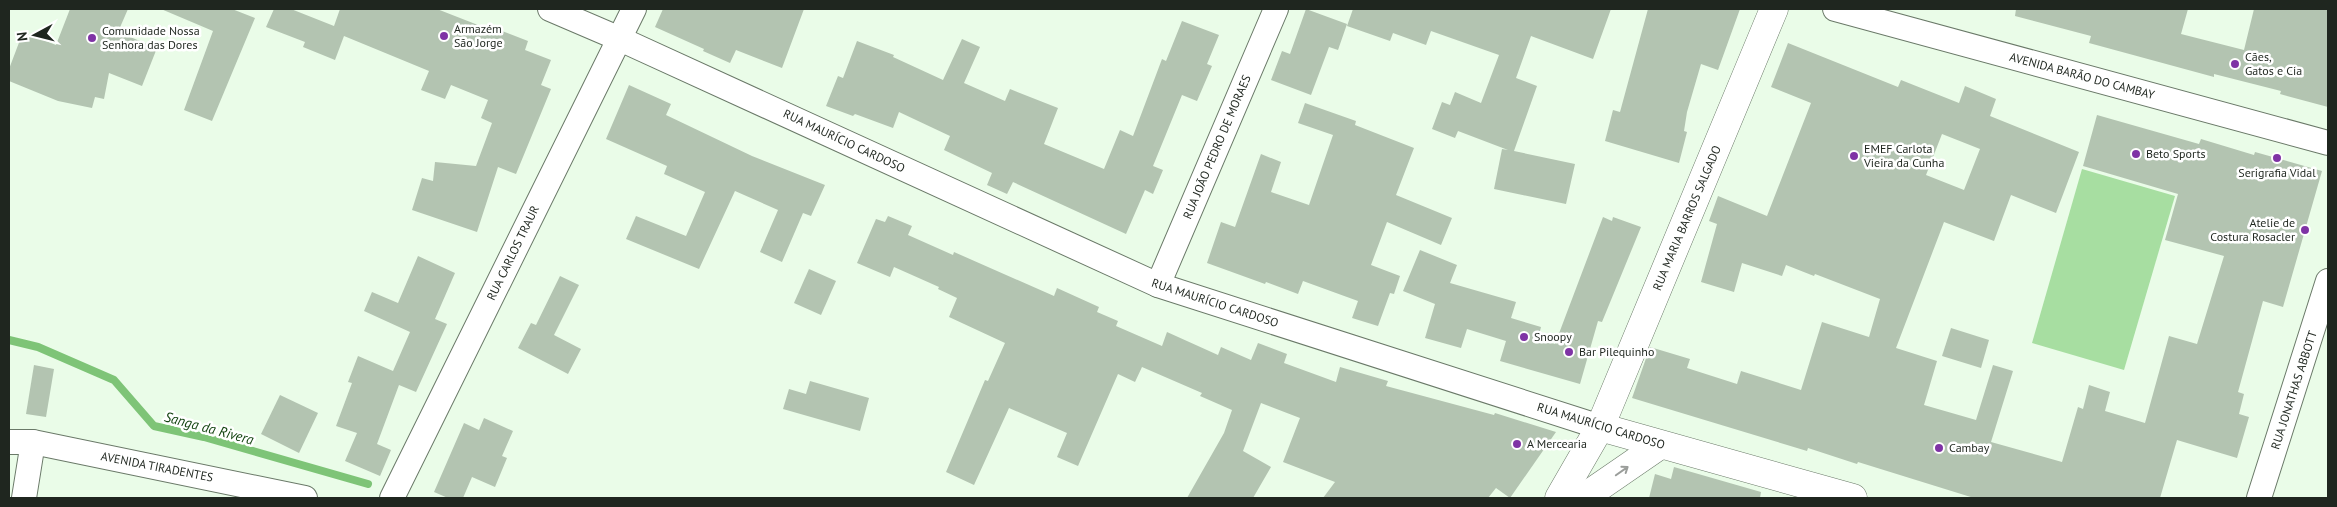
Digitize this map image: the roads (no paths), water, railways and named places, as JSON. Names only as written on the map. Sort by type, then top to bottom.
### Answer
[{"type":"street","name":"RUA MAURÍCIO CARDOSO","points":[[550,9],[620,38],[1158,286],[1600,427],[1853,498]]},
{"type":"street","name":"RUA CARLOS TRAUR","points":[[392,498],[634,9]]},
{"type":"street","name":"RUA JOÃO PEDRO DE MORAES","points":[[1158,286],[1276,9]]},
{"type":"street","name":"RUA MARIA BARROS SALGADO","points":[[1560,498],[1600,427],[1774,9]]},
{"type":"street","name":"AVENIDA BARÃO DO CAMBAY","points":[[1835,9],[2328,143]]},
{"type":"street","name":"RUA JONATHAS ABBOTT","points":[[2259,498],[2328,281]]},
{"type":"street","name":"AVENIDA TIRADENTES","points":[[9,442],[33,442],[305,498]]},
{"type":"street","points":[[24,498],[33,442]]},
{"type":"street","points":[[1584,498],[1660,444]]},
{"type":"waterway","name":"Sanga da Rivera","points":[[9,340],[38,347],[114,380],[154,426],[204,437],[368,484]]},
{"type":"place","name":"Armazém São Jorge","points":[[444,36]]},
{"type":"place","name":"Comunidade Nossa Senhora das Dores","points":[[92,38]]},
{"type":"place","name":"Cães, Gatos e Cia","points":[[2235,64]]},
{"type":"place","name":"Beto Sports","points":[[2136,154]]},
{"type":"place","name":"EMEF Carlota Vieira da Cunha","points":[[1854,156]]},
{"type":"place","name":"Serigrafia Vidal","points":[[2277,158]]},
{"type":"place","name":"Atelie de Costura Rosacler","points":[[2305,230]]},
{"type":"place","name":"Snoopy","points":[[1524,337]]},
{"type":"place","name":"Bar Pilequinho","points":[[1569,352]]},
{"type":"place","name":"A Mercearia","points":[[1517,444]]},
{"type":"place","name":"Cambay","points":[[1939,448]]}]
